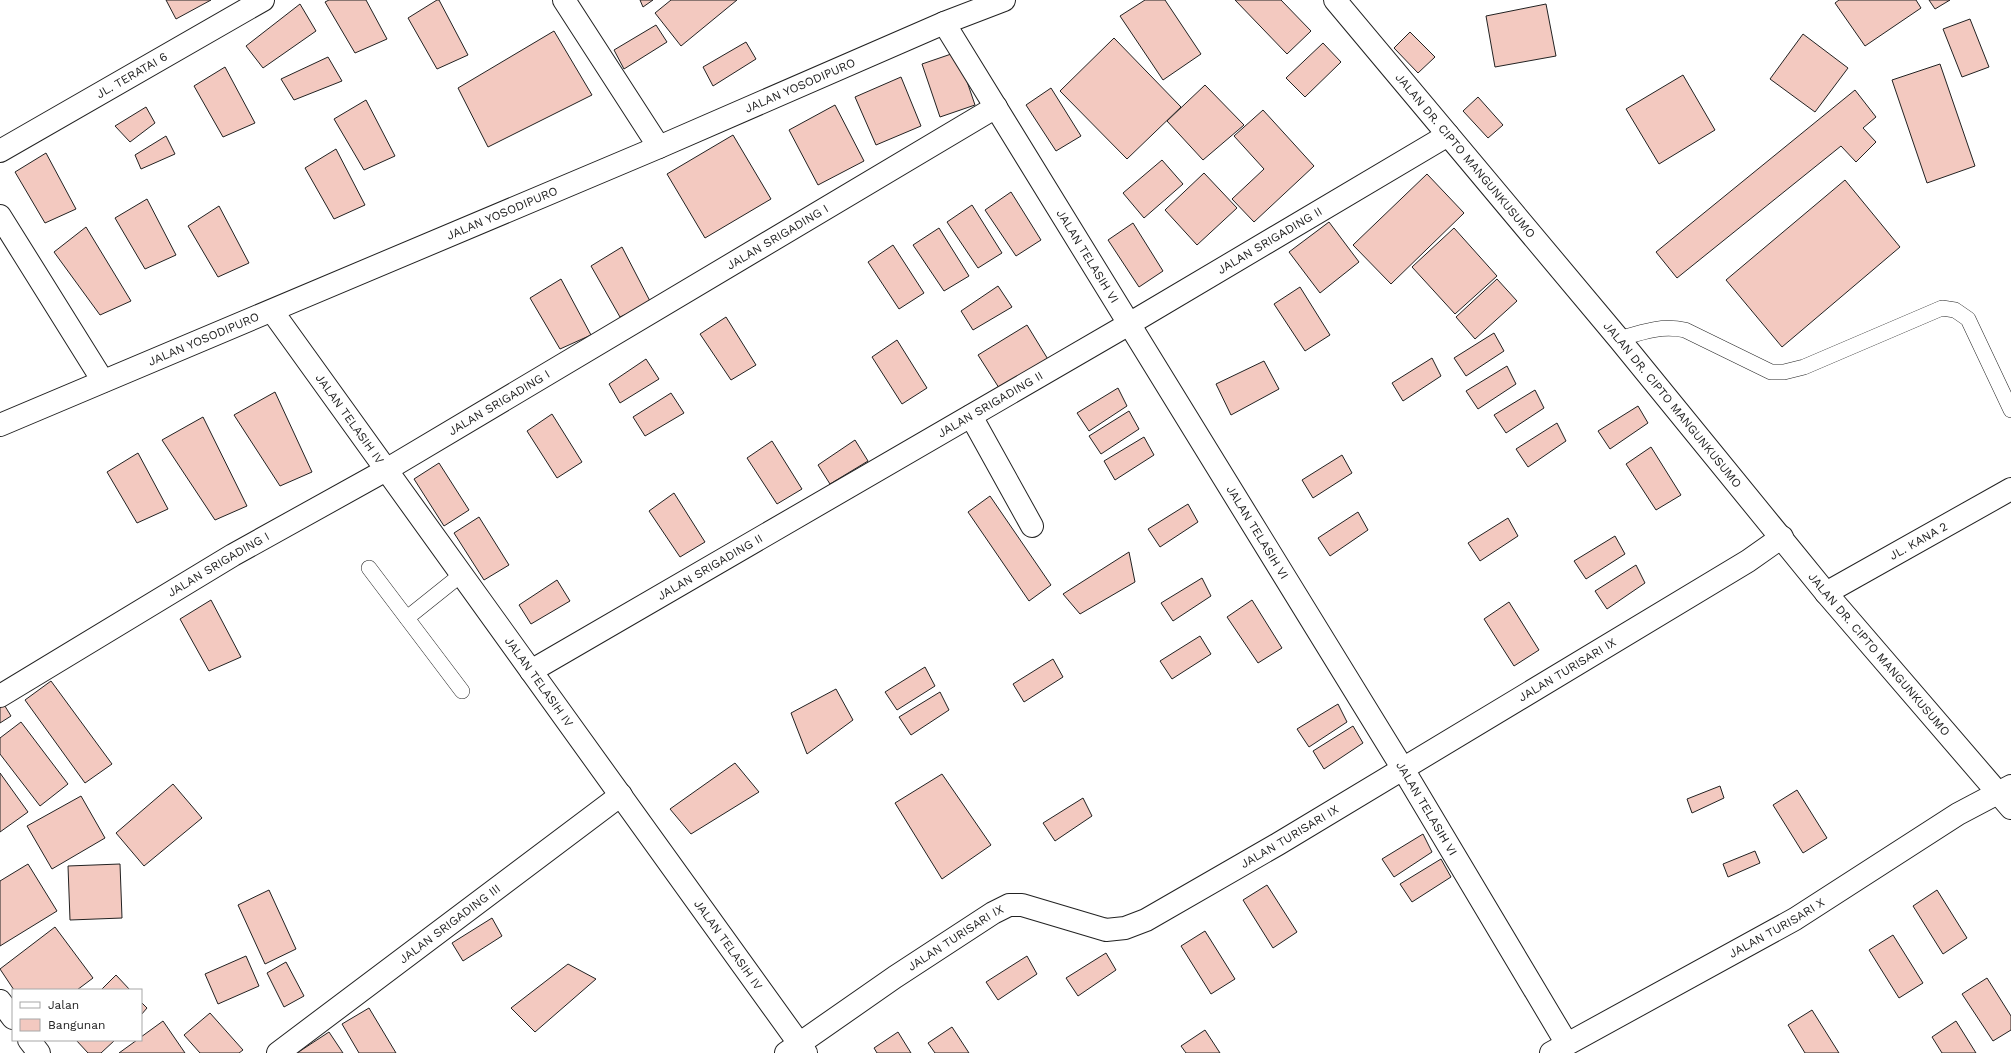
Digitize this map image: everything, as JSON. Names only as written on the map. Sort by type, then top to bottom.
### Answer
[{"type":"street","name":"JL. TERATAI 6","points":[[0,151],[263,0]]},
{"type":"street","points":[[564,0],[659,147]]},
{"type":"street","name":"JALAN YOSODIPURO","points":[[0,425],[659,147],[944,22],[1004,0]]},
{"type":"street","name":"JALAN DR. CIPTO MANGUNKUSUMO","points":[[1335,0],[1619,339],[1782,537],[1826,593],[2006,796]]},
{"type":"street","name":"JALAN TELASIH VI","points":[[944,22],[1403,769],[1559,1049]]},
{"type":"street","name":"JALAN SRIGADING I","points":[[0,696],[233,555],[386,470],[996,107]]},
{"type":"street","name":"JALAN SRIGADING II","points":[[531,671],[1129,324],[1448,135]]},
{"type":"street","points":[[0,216],[103,381]]},
{"type":"street","name":"JALAN TELASIH IV","points":[[272,311],[621,795],[797,1050]]},
{"type":"street","points":[[971,416],[1032,526]]},
{"type":"street","name":"JL. KANA 2","points":[[1826,593],[2011,489]]},
{"type":"street","name":"JALAN TURISARI IX","points":[[797,1050],[902,973],[993,913],[1008,905],[1022,905],[1106,930],[1125,928],[1146,920],[1403,769],[1748,561],[1782,537]]},
{"type":"street","name":"JALAN SRIGADING III","points":[[278,1053],[621,795]]},
{"type":"street","name":"JALAN TURISARI X","points":[[1559,1049],[1796,919],[1958,814],[2006,796]]},
{"type":"street","points":[[0,1001],[12,1017]]},
{"type":"street","points":[[30,1041],[39,1053]]},
{"type":"lane","points":[[1619,339],[1656,328],[1670,327],[1685,330],[1771,372],[1784,372],[1804,367],[1942,308],[1955,310],[1968,319],[2011,410]]},
{"type":"lane","points":[[368,568],[462,691]]},
{"type":"lane","points":[[407,618],[462,574]]},
{"type":"building","points":[[166,0],[211,0],[176,19]]},
{"type":"building","points":[[329,0],[366,0],[387,39],[355,53],[325,2]]},
{"type":"building","points":[[439,0],[468,55],[437,69],[408,18]]},
{"type":"building","points":[[640,0],[653,0],[643,7]]},
{"type":"building","points":[[671,0],[737,0],[681,46],[655,13]]},
{"type":"building","points":[[1145,0],[1165,0],[1201,54],[1163,80],[1120,16]]},
{"type":"building","points":[[1235,0],[1281,0],[1311,31],[1287,54]]},
{"type":"building","points":[[1839,0],[1916,0],[1921,8],[1865,46],[1835,3]]},
{"type":"building","points":[[1929,0],[1950,0],[1935,9]]},
{"type":"building","points":[[300,4],[316,31],[263,68],[246,46]]},
{"type":"building","points":[[1546,4],[1556,56],[1495,67],[1486,16]]},
{"type":"building","points":[[1970,19],[1989,67],[1962,77],[1943,29]]},
{"type":"building","points":[[656,25],[667,42],[624,69],[614,50]]},
{"type":"building","points":[[554,31],[592,95],[488,147],[458,88]]},
{"type":"building","points":[[1410,32],[1435,57],[1418,73],[1394,48]]},
{"type":"building","points":[[1803,34],[1848,68],[1815,112],[1770,79]]},
{"type":"building","points":[[1114,38],[1181,107],[1127,159],[1060,91]]},
{"type":"building","points":[[746,42],[756,59],[713,86],[703,67]]},
{"type":"building","points":[[1323,43],[1341,62],[1305,97],[1286,78]]},
{"type":"building","points":[[957,52],[975,105],[940,117],[922,64]]},
{"type":"building","points":[[328,57],[342,81],[294,100],[281,79]]},
{"type":"building","points":[[1940,64],[1975,166],[1927,183],[1892,80]]},
{"type":"building","points":[[225,67],[255,123],[223,137],[194,86]]},
{"type":"building","points":[[1683,75],[1715,130],[1659,164],[1626,109]]},
{"type":"building","points":[[901,77],[921,126],[876,145],[855,97]]},
{"type":"building","points":[[1205,85],[1244,125],[1203,160],[1167,121]]},
{"type":"building","points":[[1051,88],[1081,136],[1056,151],[1026,105]]},
{"type":"building","points":[[1855,90],[1876,117],[1863,128],[1876,142],[1856,162],[1841,146],[1677,278],[1656,252]]},
{"type":"building","points":[[1478,97],[1503,125],[1488,138],[1463,111]]},
{"type":"building","points":[[366,100],[395,156],[364,170],[334,119]]},
{"type":"building","points":[[835,105],[864,161],[818,185],[789,130]]},
{"type":"building","points":[[146,107],[155,123],[130,142],[115,126]]},
{"type":"building","points":[[1263,110],[1314,166],[1254,222],[1232,199],[1264,169],[1234,136]]},
{"type":"building","points":[[733,135],[771,199],[705,238],[667,174]]},
{"type":"building","points":[[166,136],[175,154],[141,169],[135,155]]},
{"type":"building","points":[[336,149],[365,205],[334,219],[305,168]]},
{"type":"building","points":[[46,153],[76,209],[45,223],[15,172]]},
{"type":"building","points":[[1162,160],[1183,184],[1144,218],[1123,193]]},
{"type":"building","points":[[1204,173],[1237,208],[1197,245],[1165,210]]},
{"type":"building","points":[[1427,174],[1464,213],[1391,284],[1353,245]]},
{"type":"building","points":[[1845,180],[1900,247],[1782,347],[1726,280]]},
{"type":"building","points":[[1011,192],[1041,240],[1016,256],[985,210]]},
{"type":"building","points":[[147,199],[176,255],[145,269],[115,218]]},
{"type":"building","points":[[972,205],[1002,253],[978,268],[947,222]]},
{"type":"building","points":[[219,206],[249,263],[218,277],[188,226]]},
{"type":"building","points":[[1329,222],[1359,262],[1320,293],[1289,252]]},
{"type":"building","points":[[1133,223],[1163,271],[1139,287],[1108,240]]},
{"type":"building","points":[[86,227],[131,301],[100,315],[54,252]]},
{"type":"building","points":[[939,228],[969,276],[944,291],[913,245]]},
{"type":"building","points":[[1454,228],[1497,276],[1455,314],[1412,267]]},
{"type":"building","points":[[893,245],[924,293],[899,309],[868,262]]},
{"type":"building","points":[[622,247],[651,303],[620,317],[591,266]]},
{"type":"building","points":[[561,279],[591,335],[560,349],[530,298]]},
{"type":"building","points":[[1497,279],[1517,301],[1475,339],[1456,317]]},
{"type":"building","points":[[998,286],[1012,307],[973,330],[961,311]]},
{"type":"building","points":[[1300,287],[1330,335],[1305,351],[1274,304]]},
{"type":"building","points":[[726,317],[756,365],[731,380],[700,334]]},
{"type":"building","points":[[1027,325],[1049,361],[1001,391],[978,355]]},
{"type":"building","points":[[1494,333],[1504,351],[1466,376],[1454,358]]},
{"type":"building","points":[[897,340],[927,388],[902,404],[872,357]]},
{"type":"building","points":[[1432,358],[1441,376],[1403,401],[1392,383]]},
{"type":"building","points":[[646,359],[659,379],[620,403],[609,384]]},
{"type":"building","points":[[1264,361],[1279,389],[1231,415],[1216,384]]},
{"type":"building","points":[[1507,366],[1516,384],[1478,409],[1466,391]]},
{"type":"building","points":[[1118,388],[1127,406],[1089,431],[1077,413]]},
{"type":"building","points":[[1535,390],[1544,408],[1506,433],[1494,415]]},
{"type":"building","points":[[275,392],[312,472],[280,486],[234,415]]},
{"type":"building","points":[[671,393],[684,413],[645,436],[633,417]]},
{"type":"building","points":[[1638,406],[1648,423],[1610,449],[1598,431]]},
{"type":"building","points":[[1129,411],[1139,429],[1101,454],[1089,436]]},
{"type":"building","points":[[552,414],[582,462],[557,478],[527,431]]},
{"type":"building","points":[[203,417],[247,506],[215,520],[162,440]]},
{"type":"building","points":[[1557,423],[1566,441],[1528,467],[1516,449]]},
{"type":"building","points":[[1144,437],[1154,455],[1115,480],[1104,461]]},
{"type":"building","points":[[855,440],[868,461],[830,484],[818,465]]},
{"type":"building","points":[[772,441],[802,489],[777,504],[747,458]]},
{"type":"building","points":[[1651,447],[1681,495],[1656,510],[1626,464]]},
{"type":"building","points":[[138,453],[168,509],[137,523],[107,472]]},
{"type":"building","points":[[1342,455],[1352,473],[1313,498],[1302,480]]},
{"type":"building","points":[[439,463],[469,510],[444,526],[414,479]]},
{"type":"building","points":[[674,493],[705,542],[680,557],[649,511]]},
{"type":"building","points":[[990,496],[1051,585],[1029,601],[968,512]]},
{"type":"building","points":[[1188,504],[1198,522],[1160,547],[1148,529]]},
{"type":"building","points":[[1358,512],[1368,530],[1330,556],[1318,538]]},
{"type":"building","points":[[479,517],[509,565],[484,580],[454,533]]},
{"type":"building","points":[[1508,518],[1518,536],[1480,561],[1468,543]]},
{"type":"building","points":[[1615,536],[1625,554],[1586,579],[1574,561]]},
{"type":"building","points":[[1129,552],[1135,582],[1080,614],[1063,594]]},
{"type":"building","points":[[1636,565],[1645,583],[1607,609],[1595,591]]},
{"type":"building","points":[[1202,578],[1211,596],[1173,621],[1161,603]]},
{"type":"building","points":[[557,580],[570,601],[531,624],[519,605]]},
{"type":"building","points":[[211,600],[241,657],[209,671],[180,619]]},
{"type":"building","points":[[1252,600],[1282,648],[1258,663],[1227,617]]},
{"type":"building","points":[[1509,602],[1539,650],[1514,666],[1484,619]]},
{"type":"building","points":[[1200,636],[1211,654],[1172,679],[1160,661]]},
{"type":"building","points":[[1053,659],[1063,677],[1024,702],[1013,684]]},
{"type":"building","points":[[925,667],[935,686],[897,710],[885,692]]},
{"type":"building","points":[[51,681],[112,764],[85,783],[25,700]]},
{"type":"building","points":[[836,689],[853,720],[807,754],[791,713]]},
{"type":"building","points":[[940,692],[949,710],[911,735],[899,717]]},
{"type":"building","points":[[0,698],[11,716],[0,723]]},
{"type":"building","points":[[1338,704],[1347,722],[1309,747],[1297,729]]},
{"type":"building","points":[[21,722],[68,784],[40,806],[0,754],[0,738]]},
{"type":"building","points":[[1353,726],[1363,743],[1324,769],[1313,751]]},
{"type":"building","points":[[735,763],[759,792],[691,834],[670,809]]},
{"type":"building","points":[[0,773],[28,812],[0,832]]},
{"type":"building","points":[[942,774],[991,845],[942,879],[895,803]]},
{"type":"building","points":[[173,784],[202,818],[144,866],[116,833]]},
{"type":"building","points":[[1720,786],[1724,798],[1692,813],[1687,799]]},
{"type":"building","points":[[1797,790],[1827,838],[1803,853],[1773,805]]},
{"type":"building","points":[[81,796],[105,838],[52,869],[27,826]]},
{"type":"building","points":[[1083,798],[1092,816],[1055,841],[1043,823]]},
{"type":"building","points":[[1423,834],[1432,852],[1394,877],[1382,859]]},
{"type":"building","points":[[1755,851],[1760,863],[1728,877],[1723,864]]},
{"type":"building","points":[[1441,859],[1451,877],[1412,902],[1400,884]]},
{"type":"building","points":[[28,864],[57,911],[0,946],[0,881]]},
{"type":"building","points":[[120,864],[122,918],[70,920],[68,866]]},
{"type":"building","points":[[1267,885],[1297,932],[1273,948],[1243,900]]},
{"type":"building","points":[[269,890],[296,949],[265,964],[238,905]]},
{"type":"building","points":[[1937,890],[1967,938],[1943,954],[1913,906]]},
{"type":"building","points":[[492,918],[502,936],[463,961],[452,943]]},
{"type":"building","points":[[55,927],[93,978],[78,989],[13,989],[0,969]]},
{"type":"building","points":[[1205,931],[1235,979],[1211,994],[1181,946]]},
{"type":"building","points":[[1893,935],[1923,983],[1899,998],[1869,950]]},
{"type":"building","points":[[1106,953],[1116,970],[1078,996],[1066,978]]},
{"type":"building","points":[[246,956],[259,986],[218,1004],[205,974]]},
{"type":"building","points":[[1027,956],[1037,974],[998,1000],[986,982]]},
{"type":"building","points":[[286,962],[304,996],[284,1007],[267,973]]},
{"type":"building","points":[[568,964],[596,979],[535,1032],[511,1008]]},
{"type":"building","points":[[116,975],[129,989],[102,989]]},
{"type":"building","points":[[1987,978],[2011,1016],[2011,1030],[1993,1041],[1962,994]]},
{"type":"building","points":[[142,1003],[147,1008],[142,1014]]},
{"type":"building","points":[[369,1008],[396,1053],[359,1053],[342,1024]]},
{"type":"building","points":[[1812,1010],[1839,1053],[1805,1053],[1788,1025]]},
{"type":"building","points":[[210,1013],[243,1050],[239,1053],[200,1053],[184,1035]]},
{"type":"building","points":[[163,1021],[185,1053],[119,1053],[136,1041],[142,1041],[142,1036]]},
{"type":"building","points":[[1956,1021],[1976,1053],[1942,1053],[1932,1037]]},
{"type":"building","points":[[952,1027],[969,1053],[935,1053],[928,1043]]},
{"type":"building","points":[[1205,1030],[1220,1053],[1186,1053],[1181,1046]]},
{"type":"building","points":[[329,1032],[343,1053],[297,1053]]},
{"type":"building","points":[[898,1032],[911,1053],[877,1053],[874,1048]]},
{"type":"building","points":[[77,1041],[114,1041],[101,1053],[88,1053]]}]
